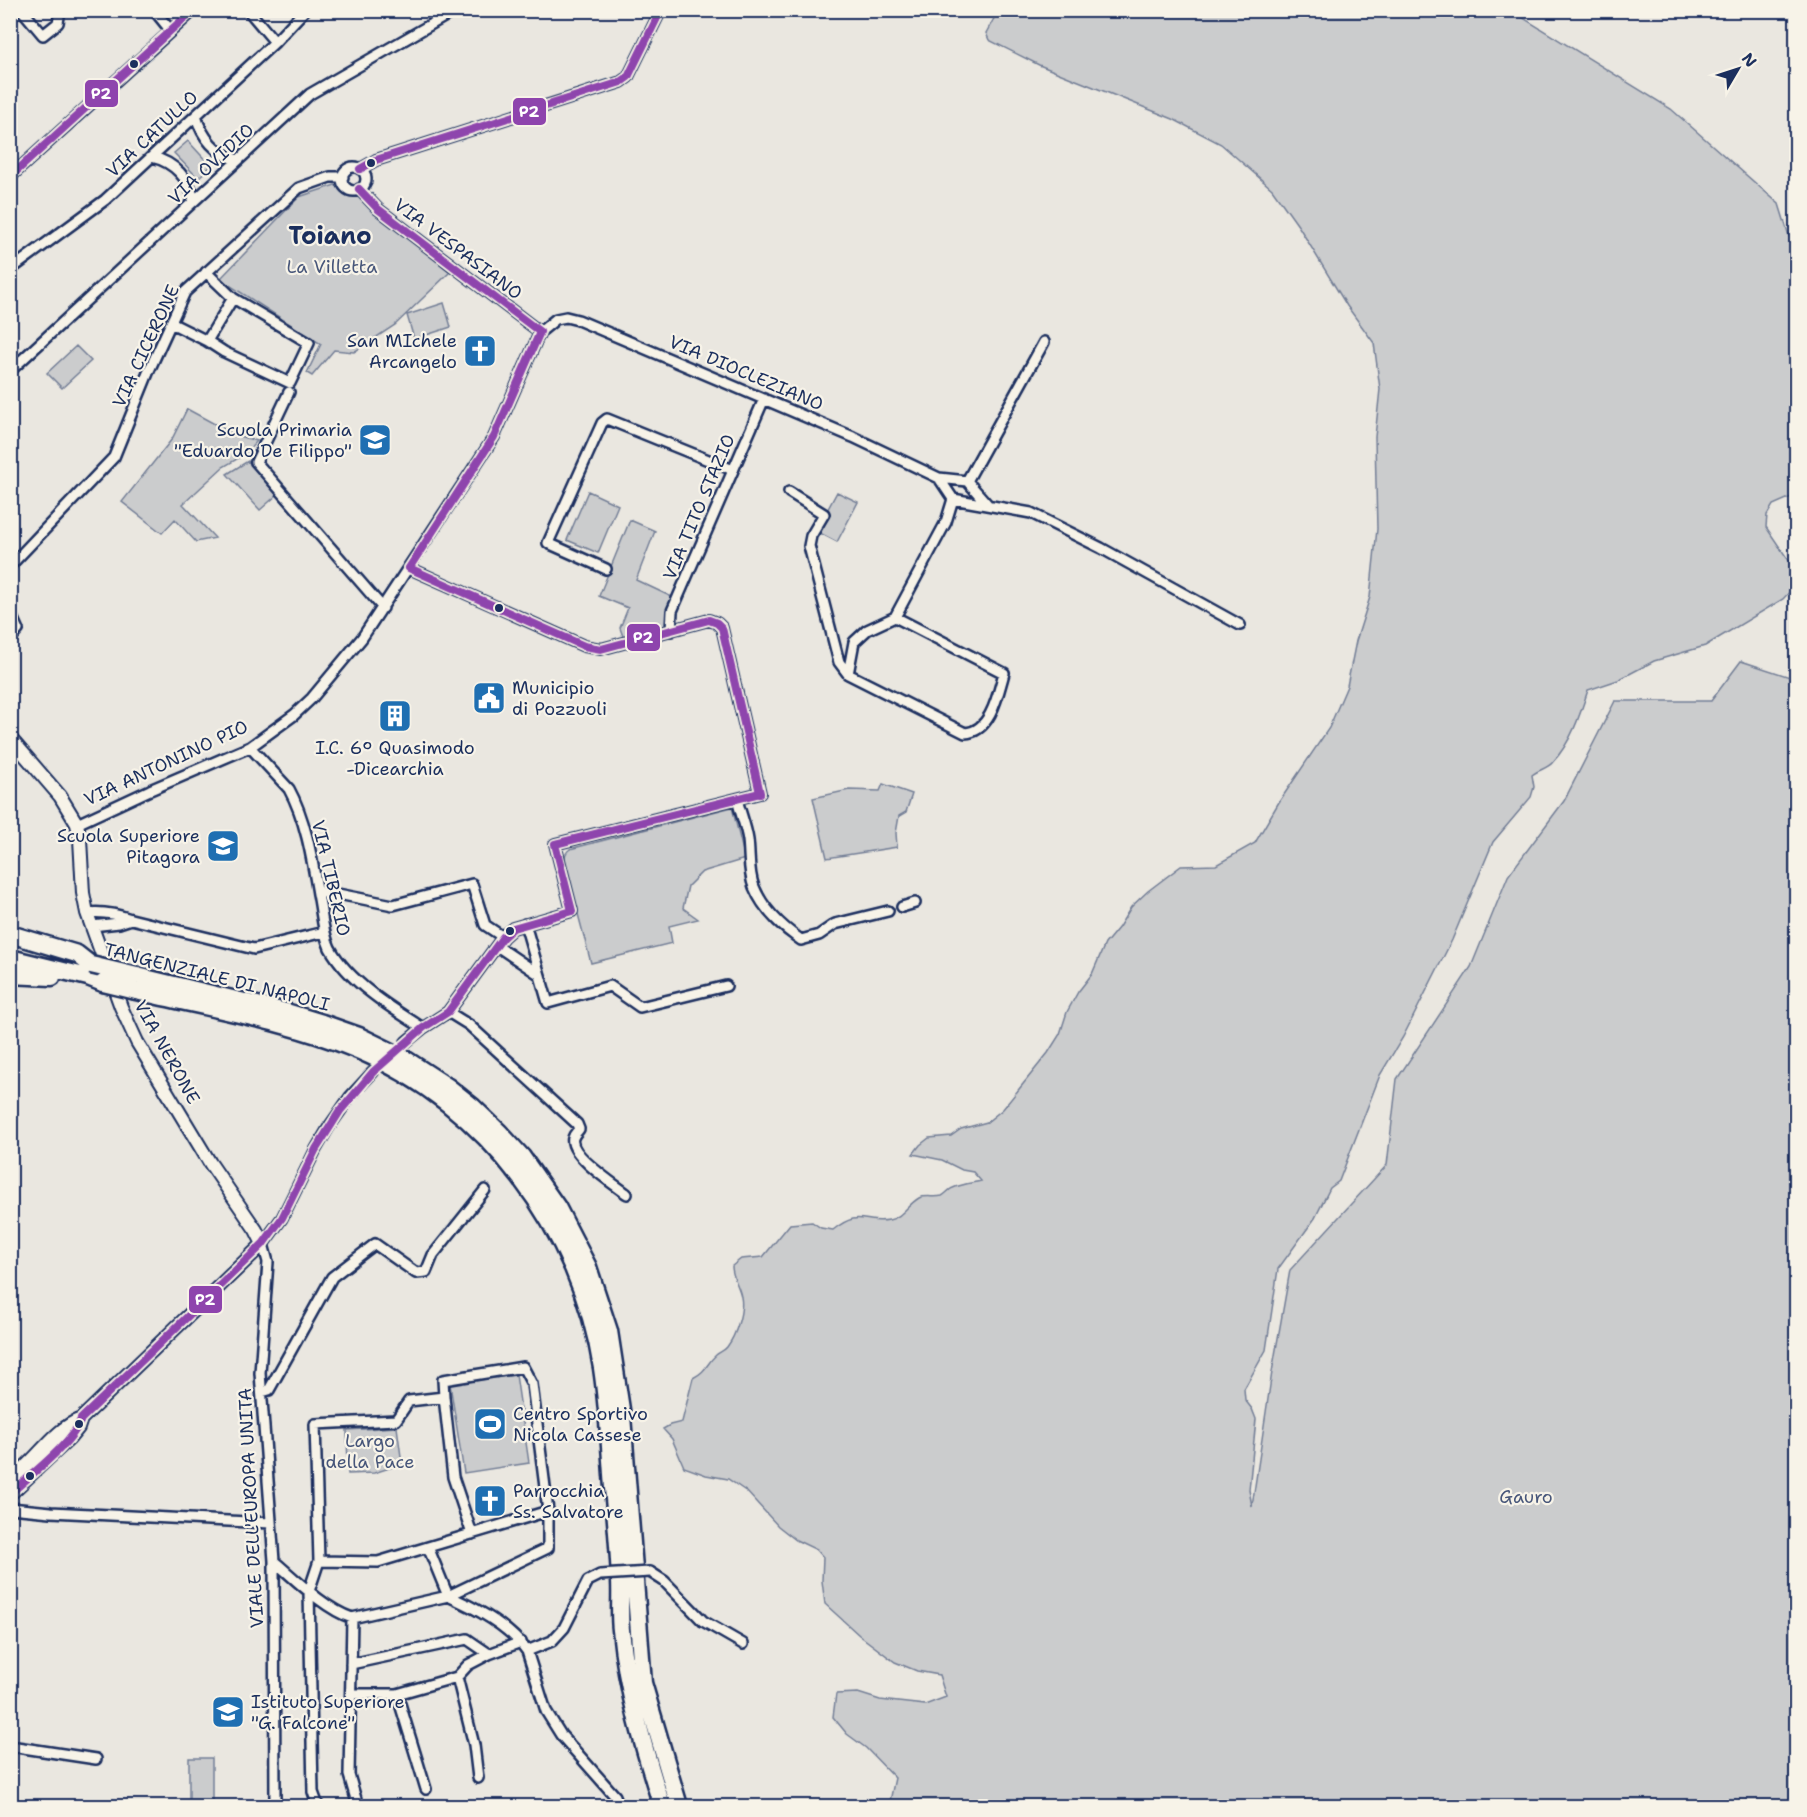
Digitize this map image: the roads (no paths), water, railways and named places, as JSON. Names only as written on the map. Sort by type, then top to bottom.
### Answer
[{"type":"highway","points":[[10,934],[77,954],[91,965]]},
{"type":"highway","name":"TANGENZIALE DI NAPOLI","points":[[10,946],[91,965],[136,983],[297,1029],[358,1050],[430,1091],[475,1128],[509,1164],[547,1216],[572,1265],[594,1326],[607,1408],[621,1581],[620,1628],[629,1685],[641,1736],[662,1806]]},
{"type":"highway","name":"TANGENZIALE DI NAPOLI","points":[[10,958],[88,977],[103,983],[136,983],[286,1012],[359,1036],[402,1057],[448,1087],[473,1107],[522,1157],[551,1197],[574,1236],[588,1267],[609,1331],[622,1416],[644,1683],[679,1806]]},
{"type":"highway","points":[[10,975],[55,977],[94,986],[103,983]]},
{"type":"street","points":[[22,10],[43,35],[58,23],[60,10]]},
{"type":"street","points":[[154,10],[171,31]]},
{"type":"street","points":[[10,177],[194,10]]},
{"type":"street","points":[[248,10],[275,42]]},
{"type":"street","name":"VIA CATULLO","points":[[10,270],[105,200],[275,42],[305,10]]},
{"type":"street","name":"VIA OVIDIO","points":[[10,371],[318,89],[456,10]]},
{"type":"street","points":[[360,169],[366,179],[363,186],[352,190],[346,187],[343,177],[349,168],[360,169],[376,160],[621,82],[627,77],[661,10]]},
{"type":"street","points":[[196,116],[203,134],[221,154],[238,160]]},
{"type":"street","points":[[152,157],[170,164],[187,181],[194,201]]},
{"type":"street","name":"VIA CICERONE","points":[[10,566],[114,457],[148,373],[185,292],[299,188],[330,177],[343,177]]},
{"type":"street","name":"VIA VESPASIANO","points":[[359,189],[378,208],[540,332]]},
{"type":"street","points":[[171,323],[224,352],[290,383],[309,343],[233,298],[206,273]]},
{"type":"street","points":[[207,341],[233,298]]},
{"type":"street","name":"VIA DIOCLEZIANO","points":[[540,332],[556,319],[566,317],[578,320],[853,437],[939,478],[967,481]]},
{"type":"street","name":"VIA ANTONINO PIO","points":[[10,738],[60,796],[77,824],[250,747],[294,715],[312,698],[362,638],[494,437],[540,332]]},
{"type":"street","points":[[988,505],[967,481],[1044,342]]},
{"type":"street","points":[[289,392],[256,462],[382,608]]},
{"type":"street","name":"VIA TITO STAZIO","points":[[671,631],[672,611],[764,399]]},
{"type":"street","points":[[606,570],[548,543],[602,423],[608,419],[733,470]]},
{"type":"street","points":[[939,478],[953,499],[1031,513],[1101,548],[1240,625]]},
{"type":"street","points":[[789,492],[824,514],[811,536],[809,546],[839,662],[848,674],[965,733],[973,733],[980,728],[993,708],[1004,673],[895,617]]},
{"type":"street","points":[[848,674],[854,642],[867,630],[895,617],[946,522],[953,499]]},
{"type":"street","points":[[406,1042],[448,1012],[500,941],[513,928],[572,911],[555,844],[760,793],[722,628],[717,623],[709,620],[601,649],[585,646],[409,568]]},
{"type":"street","points":[[10,612],[18,630],[10,639]]},
{"type":"street","name":"VIA TIBERIO","points":[[250,747],[289,789],[293,797],[308,843],[324,932],[330,948],[351,974],[392,1009],[423,1028]]},
{"type":"street","points":[[737,799],[748,840],[754,887],[777,920],[792,934],[801,940],[810,938],[835,924],[888,910]]},
{"type":"street","name":"VIA NERONE","points":[[77,824],[87,913],[121,1007],[137,1042],[210,1163],[256,1230],[263,1244]]},
{"type":"street","points":[[318,894],[328,892],[393,905],[472,884],[485,925],[540,975]]},
{"type":"street","points":[[902,907],[915,903]]},
{"type":"street","points":[[87,913],[104,913],[254,948],[324,932]]},
{"type":"street","points":[[92,926],[119,923],[130,919]]},
{"type":"street","points":[[525,924],[548,1003],[610,986],[640,1007],[726,986]]},
{"type":"street","points":[[448,1012],[469,1025],[577,1124],[579,1129],[573,1138],[573,1143],[583,1159],[627,1194]]},
{"type":"street","points":[[10,1490],[13,1478],[63,1430],[81,1419],[263,1244],[282,1218],[311,1157],[329,1126],[373,1072]]},
{"type":"street","points":[[262,1392],[269,1390],[332,1277],[375,1244],[416,1273],[426,1272],[433,1255],[485,1190]]},
{"type":"street","name":"VIALE DELL'EUROPA UNITA","points":[[263,1244],[268,1262],[260,1373],[274,1561],[275,1806]]},
{"type":"street","points":[[274,1561],[309,1591],[345,1616],[352,1618],[448,1596],[548,1548],[548,1511],[532,1384],[523,1367],[443,1380],[453,1477],[472,1534]]},
{"type":"street","points":[[318,1806],[313,1792],[309,1591],[319,1562],[315,1424],[396,1420],[409,1401],[444,1397]]},
{"type":"street","points":[[10,1494],[69,1439],[78,1428],[81,1419]]},
{"type":"street","points":[[10,1499],[15,1508],[51,1512],[270,1523]]},
{"type":"street","points":[[319,1562],[378,1562],[548,1511]]},
{"type":"street","points":[[428,1547],[448,1596],[476,1608],[524,1647],[546,1711],[561,1735],[615,1797],[619,1806]]},
{"type":"street","points":[[351,1694],[397,1694],[457,1677],[468,1665],[489,1653],[552,1641],[564,1628],[588,1581],[600,1575],[650,1572],[664,1581],[703,1621],[743,1644]]},
{"type":"street","points":[[352,1618],[349,1775],[358,1806]]},
{"type":"street","points":[[351,1664],[467,1639],[489,1653]]},
{"type":"street","points":[[457,1677],[474,1745],[478,1778]]},
{"type":"street","points":[[397,1694],[426,1789]]},
{"type":"street","points":[[10,1746],[96,1760]]},
{"type":"place","name":"San MIchele Arcangelo","points":[[480,351]]},
{"type":"place","name":"Scuola Primaria \"Eduardo De Filippo\"","points":[[375,440]]},
{"type":"place","name":"Municipio di Pozzuoli","points":[[489,698]]},
{"type":"place","name":"I.C. 6° Quasimodo -Dicearchia","points":[[395,716]]},
{"type":"place","name":"Scuola Superiore Pitagora","points":[[223,846]]},
{"type":"place","name":"Centro Sportivo Nicola Cassese","points":[[490,1424]]},
{"type":"place","name":"Parrocchia Ss. Salvatore","points":[[490,1501]]},
{"type":"place","name":"Istituto Superiore \"G. Falcone\"","points":[[228,1712]]},
{"type":"district","name":"Toiano","points":[[330,236]]},
{"type":"park label","name":"La Villetta","points":[[332,267]]},
{"type":"park label","name":"Largo della Pace","points":[[370,1451]]},
{"type":"park label","name":"Gauro","points":[[1526,1497]]}]
